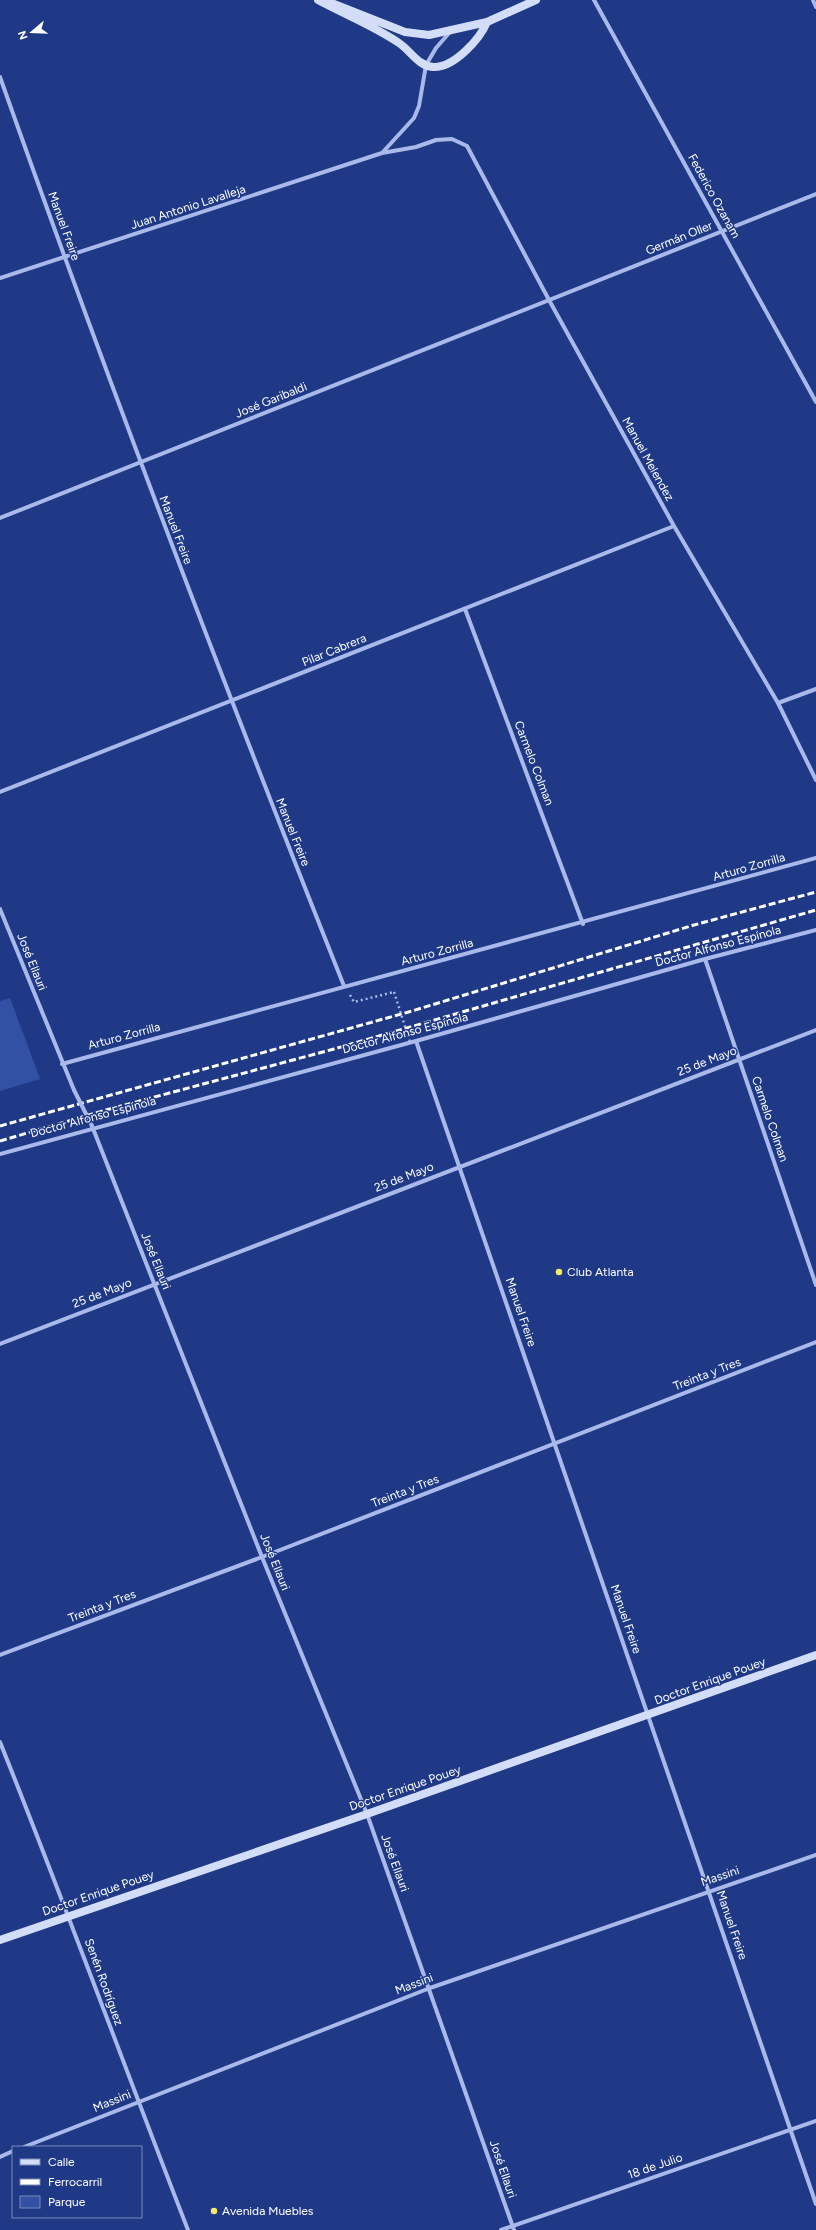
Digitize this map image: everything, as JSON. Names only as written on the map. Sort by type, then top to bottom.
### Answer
[{"type":"street","points":[[318,0],[399,43],[426,65],[440,66],[463,53],[482,33],[487,22]]},
{"type":"street","points":[[324,0],[406,32],[429,35],[487,22],[536,0]]},
{"type":"street","name":"Federico Ozanam","points":[[594,0],[816,402]]},
{"type":"street","points":[[813,0],[816,7]]},
{"type":"street","points":[[382,154],[414,118],[419,106],[426,65],[436,48],[450,31]]},
{"type":"street","name":"Manuel Freire","points":[[0,77],[64,258],[140,463],[231,702],[344,986]]},
{"type":"street","name":"Juan Antonio Lavalleja","points":[[0,278],[382,154],[416,147],[436,140],[452,139],[467,146]]},
{"type":"street","name":"Manuel Melendez","points":[[467,146],[549,300],[674,526],[778,703],[816,780]]},
{"type":"street","name":"Germán Oller","points":[[549,300],[816,194]]},
{"type":"street","name":"José Garibaldi","points":[[0,518],[549,300]]},
{"type":"street","name":"Pilar Cabrera","points":[[0,792],[674,526]]},
{"type":"street","name":"Carmelo Colman","points":[[465,609],[583,924]]},
{"type":"street","points":[[778,703],[816,689]]},
{"type":"street","name":"Arturo Zorrilla","points":[[62,1064],[344,986],[583,924],[816,858]]},
{"type":"street","name":"José Ellauri","points":[[0,909],[62,1064],[92,1127],[262,1557],[367,1814],[430,1988],[513,2228]]},
{"type":"street","name":"Doctor Alfonso Espínola","points":[[0,1154],[92,1127],[410,1042],[705,959],[816,930]]},
{"type":"street","name":"Carmelo Colman","points":[[705,959],[816,1285]]},
{"type":"street","name":"25 de Mayo","points":[[0,1344],[154,1283],[816,1030]]},
{"type":"street","name":"Manuel Freire","points":[[416,1040],[556,1443],[648,1716],[816,2204]]},
{"type":"street","name":"Treinta y Tres","points":[[0,1655],[262,1557],[816,1342]]},
{"type":"street","name":"Doctor Enrique Pouey","points":[[0,1940],[648,1716],[816,1655]]},
{"type":"street","name":"Senén Rodríguez","points":[[0,1742],[69,1916],[188,2230]]},
{"type":"street","name":"Massini","points":[[26,2146],[138,2101],[430,1988],[709,1890],[816,1855]]},
{"type":"street","name":"18 de Julio","points":[[501,2230],[513,2228],[816,2121]]},
{"type":"street","points":[[0,2157],[12,2151]]},
{"type":"path","points":[[344,986],[354,1002],[394,992],[410,1042]]},
{"type":"green space","points":[[10,998],[40,1079],[0,1091],[0,1001]]},
{"type":"railway","points":[[0,1126],[412,1011],[694,925],[816,892]]},
{"type":"railway","points":[[0,1141],[106,1110],[334,1049],[816,910]]},
{"type":"place","name":"Club Atlanta","points":[[559,1272]]},
{"type":"place","name":"Avenida Muebles","points":[[214,2211]]}]
